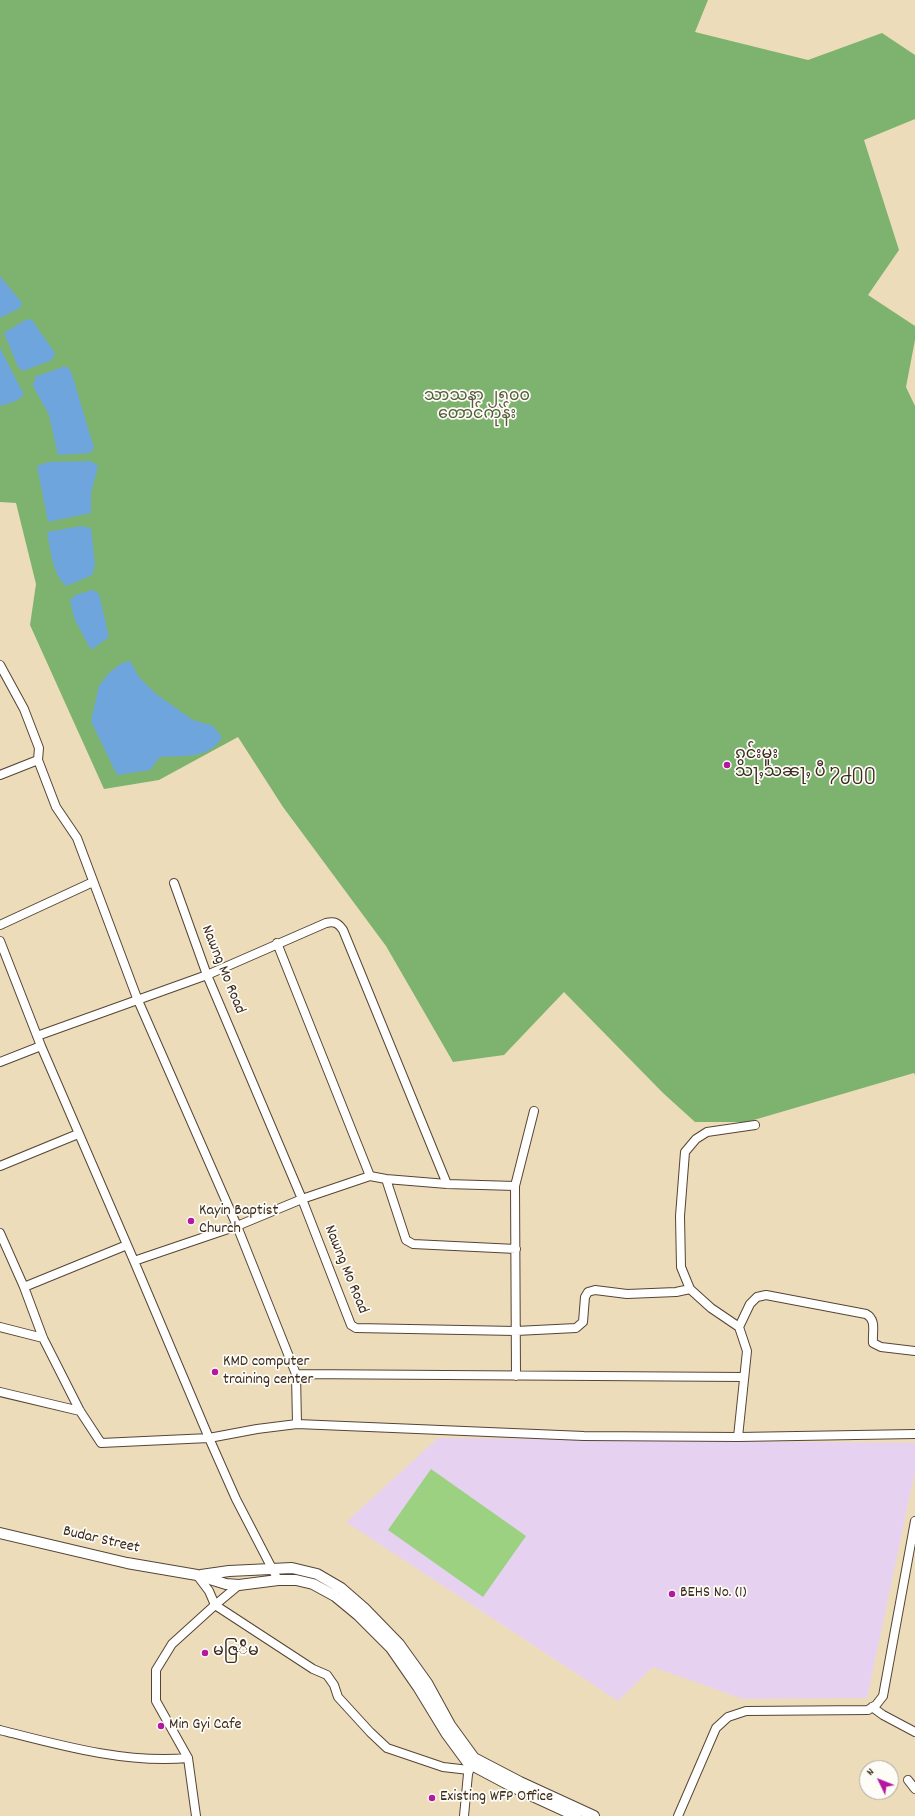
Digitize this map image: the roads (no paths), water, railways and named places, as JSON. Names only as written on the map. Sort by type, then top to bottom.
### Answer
[{"type":"main road","name":"Budar Street","points":[[0,1533],[127,1563],[197,1575]]},
{"type":"main road","points":[[197,1575],[229,1571],[292,1568],[317,1574],[341,1588],[364,1608],[399,1644],[427,1683],[472,1764],[520,1782],[594,1816]]},
{"type":"main road","points":[[197,1575],[226,1584],[239,1585],[278,1580],[296,1580],[313,1584],[336,1596],[358,1615],[391,1648],[418,1687],[446,1733],[472,1764],[515,1788],[576,1816]]},
{"type":"street","points":[[0,665],[24,709],[39,748],[38,760],[56,807],[77,838],[137,998],[238,1226],[296,1374],[297,1424]]},
{"type":"street","points":[[0,775],[38,760]]},
{"type":"street","points":[[0,925],[93,882]]},
{"type":"street","name":"Nawng Mo Road","points":[[174,884],[206,975],[302,1199],[351,1325],[356,1328],[516,1331],[576,1328],[581,1326],[583,1322],[585,1297],[588,1292],[595,1290],[616,1291],[627,1294],[676,1292],[690,1289]]},
{"type":"street","points":[[37,1036],[137,998],[206,975],[277,943],[334,921],[343,930],[447,1184]]},
{"type":"street","points":[[0,941],[41,1046],[134,1261],[208,1438],[236,1499],[278,1580]]},
{"type":"street","points":[[277,943],[370,1176]]},
{"type":"street","points":[[0,1062],[41,1046]]},
{"type":"street","points":[[516,1376],[515,1186],[534,1111]]},
{"type":"street","points":[[738,1437],[747,1351],[739,1327],[711,1308],[690,1289],[681,1267],[680,1216],[685,1152],[696,1139],[707,1132],[755,1125]]},
{"type":"street","points":[[0,1166],[78,1134]]},
{"type":"street","points":[[134,1261],[238,1226],[302,1199],[370,1176],[386,1180],[515,1186]]},
{"type":"street","points":[[386,1180],[406,1240],[413,1244],[516,1249]]},
{"type":"street","points":[[0,1233],[24,1288],[43,1338],[80,1411],[101,1443],[208,1438],[257,1429],[297,1424],[584,1436],[738,1437],[915,1434]]},
{"type":"street","points":[[24,1288],[127,1245]]},
{"type":"street","points":[[739,1327],[750,1304],[756,1296],[766,1295],[866,1314],[871,1317],[874,1322],[872,1334],[873,1343],[881,1347],[915,1351]]},
{"type":"street","points":[[0,1327],[43,1338]]},
{"type":"street","points":[[296,1374],[744,1377]]},
{"type":"street","points":[[0,1392],[80,1411]]},
{"type":"street","points":[[678,1816],[716,1728],[728,1717],[746,1711],[868,1710],[883,1696],[915,1521]]},
{"type":"street","points":[[197,1575],[209,1591],[215,1605],[313,1669],[327,1675],[334,1685],[338,1697],[387,1748],[443,1767],[472,1764],[464,1816]]},
{"type":"street","points":[[196,1816],[188,1758],[156,1701],[156,1670],[172,1644],[239,1585]]},
{"type":"street","points":[[872,1707],[883,1715],[915,1732]]},
{"type":"street","points":[[0,1730],[47,1742],[106,1754],[166,1760],[188,1758]]},
{"type":"street","points":[[908,1780],[915,1788]]},
{"type":"water","points":[[0,276],[22,303],[20,308],[0,318]]},
{"type":"water","points":[[27,319],[32,320],[55,353],[52,360],[23,371],[18,367],[4,333]]},
{"type":"water","points":[[0,348],[24,395],[16,401],[0,406]]},
{"type":"water","points":[[65,366],[71,371],[94,448],[90,453],[58,455],[49,415],[33,386],[35,377]]},
{"type":"water","points":[[91,461],[98,466],[91,493],[91,513],[48,522],[37,466],[48,462]]},
{"type":"water","points":[[81,526],[91,528],[95,565],[92,575],[67,586],[62,582],[55,569],[47,532]]},
{"type":"water","points":[[93,590],[99,594],[109,637],[91,650],[74,618],[70,600],[75,595]]},
{"type":"water","points":[[130,661],[139,677],[156,694],[193,720],[213,726],[222,737],[217,744],[210,750],[195,755],[160,757],[150,770],[117,775],[91,721],[99,686],[109,673],[122,663]]},
{"type":"place","name":"ၵွင်းမူး သႃႇသၼႃႇ ပီ ႒႕႐႐","points":[[727,765]]},
{"type":"place","name":"Kayin Baptist Church","points":[[191,1221]]},
{"type":"place","name":"KMD computer training center","points":[[215,1372]]},
{"type":"place","name":"BEHS No. (1)","points":[[672,1594]]},
{"type":"place","name":"မဇြ်ိမ","points":[[205,1653]]},
{"type":"place","name":"Min Gyi Cafe","points":[[161,1726]]},
{"type":"place","name":"Existing WFP Office","points":[[432,1798]]},
{"type":"park label","name":"သာသနာ ၂၅၀၀ တောင်ကုန်း","points":[[477,407]]}]
